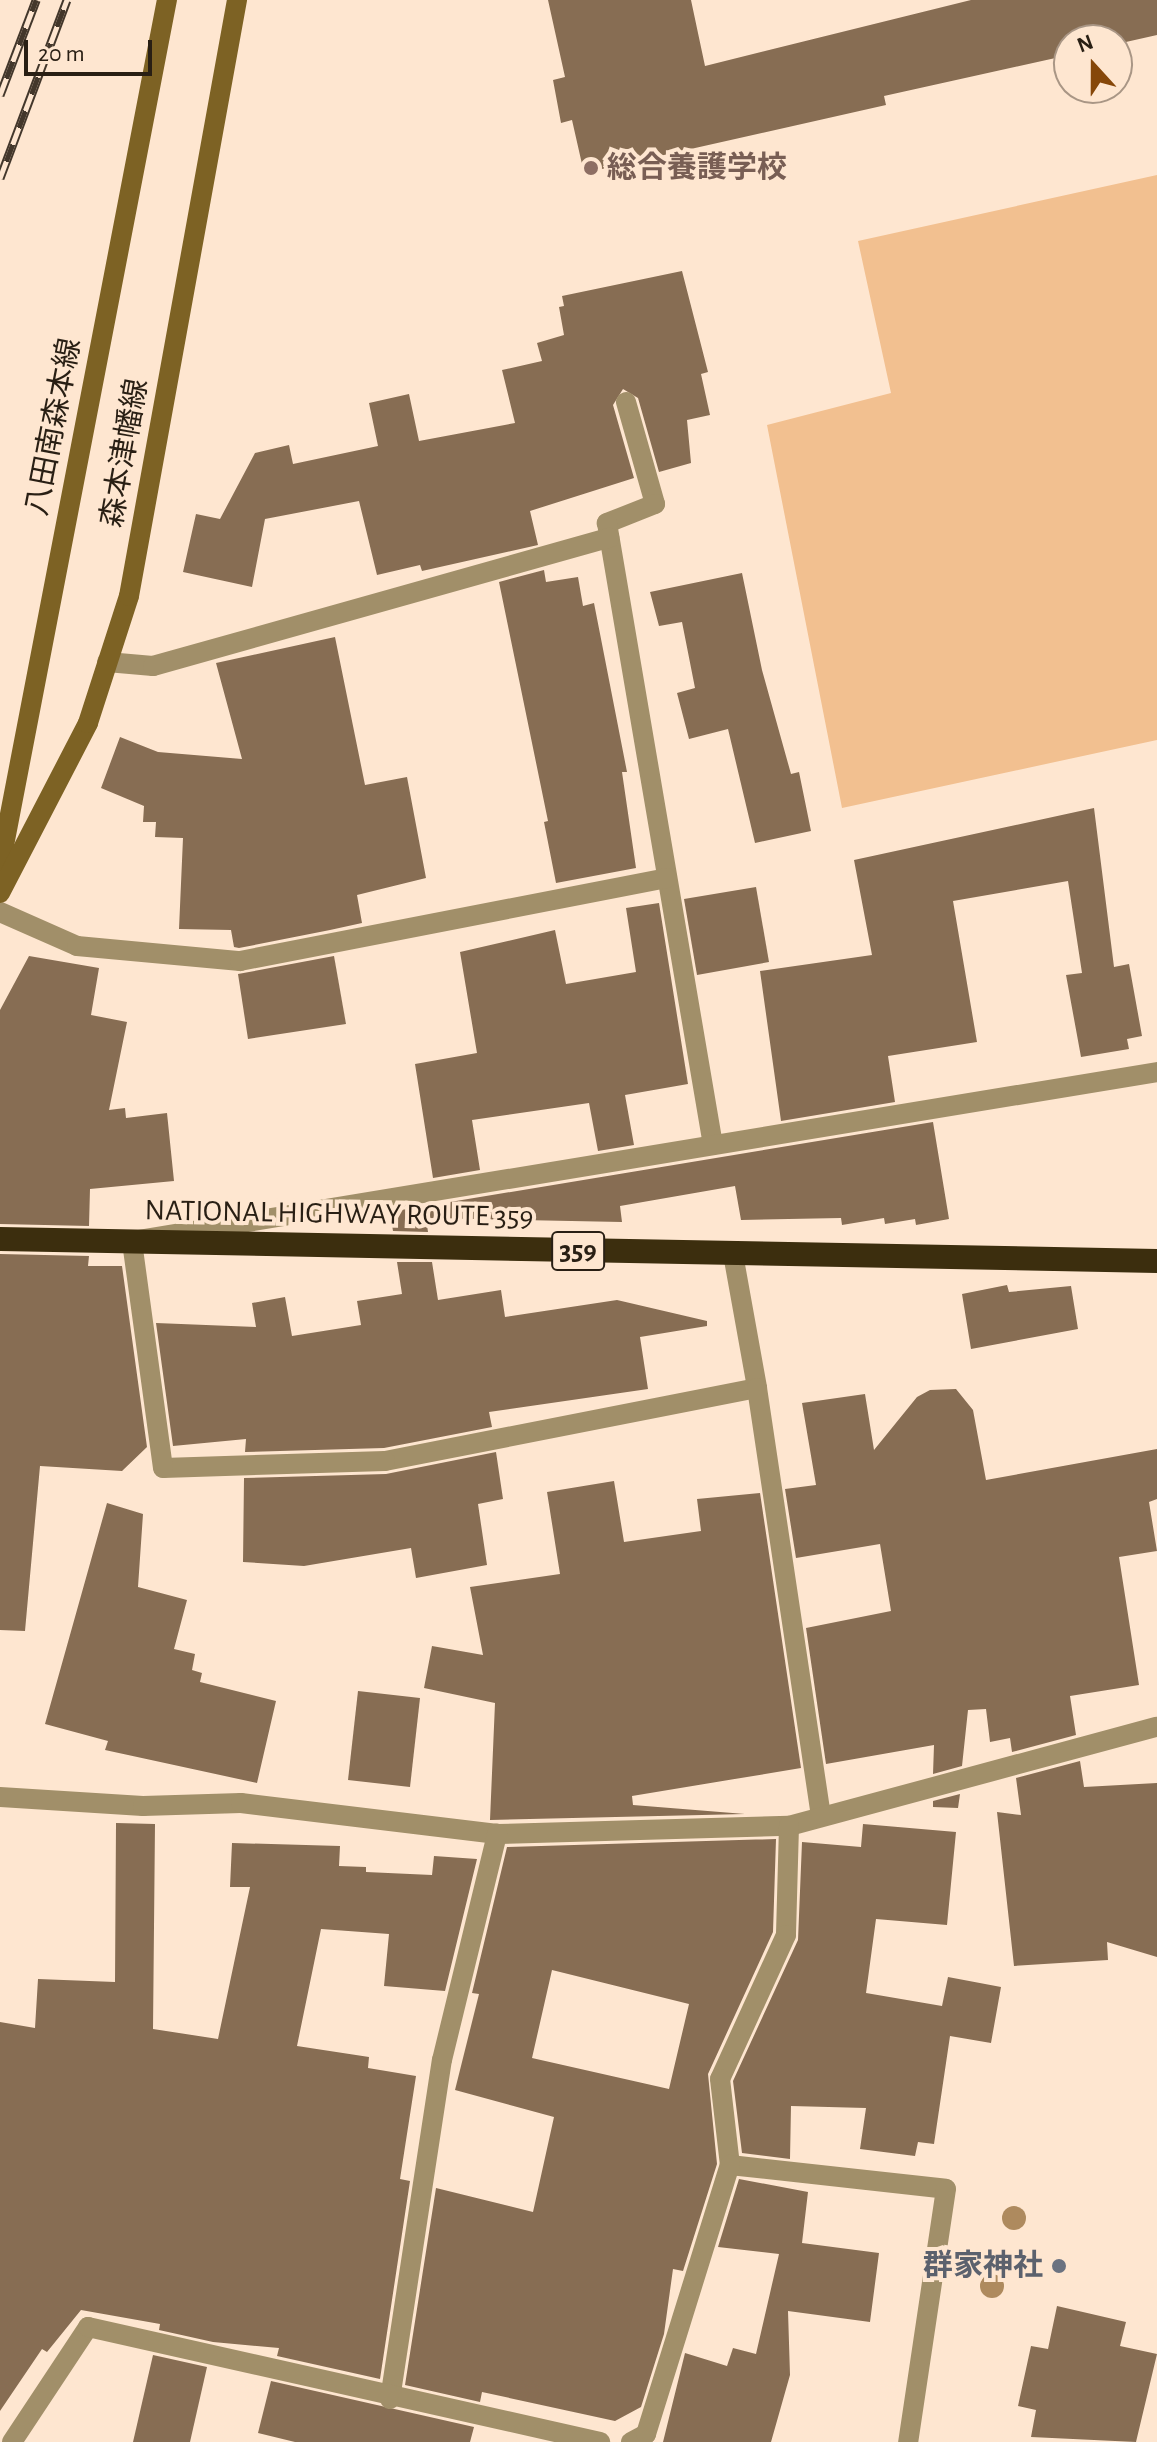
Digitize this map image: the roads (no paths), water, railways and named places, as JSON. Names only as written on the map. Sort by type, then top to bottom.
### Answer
[{"type":"highway","name":"NATIONAL HIGHWAY ROUTE 359","points":[[0,1239],[1157,1261]]},
{"type":"main road","name":"八田南森本線","points":[[0,866],[167,0]]},
{"type":"main road","name":"森本津幡線","points":[[0,893],[88,723],[129,596],[237,0]]},
{"type":"street","points":[[626,402],[655,504],[607,523],[713,1145]]},
{"type":"street","points":[[107,662],[153,666],[609,538]]},
{"type":"street","points":[[0,912],[77,946],[240,961],[667,878]]},
{"type":"street","points":[[757,1388],[385,1461],[163,1468],[132,1241],[1157,1072]]},
{"type":"street","points":[[733,1254],[757,1388],[821,1815]]},
{"type":"street","points":[[0,1797],[143,1806],[241,1803],[497,1834],[789,1826],[1157,1727]]},
{"type":"street","points":[[631,2442],[646,2434],[730,2165],[720,2079],[786,1935],[789,1826]]},
{"type":"street","points":[[390,2399],[442,2060],[497,1834]]},
{"type":"street","points":[[730,2165],[946,2189],[908,2442]]},
{"type":"street","points":[[12,2442],[88,2327],[390,2399],[600,2442]]},
{"type":"railway","points":[[0,95],[36,0]]},
{"type":"railway","points":[[0,178],[67,0]]},
{"type":"place","name":"総合養護学校","points":[[591,168]]},
{"type":"place","name":"群家神社","points":[[1059,2266]]}]
